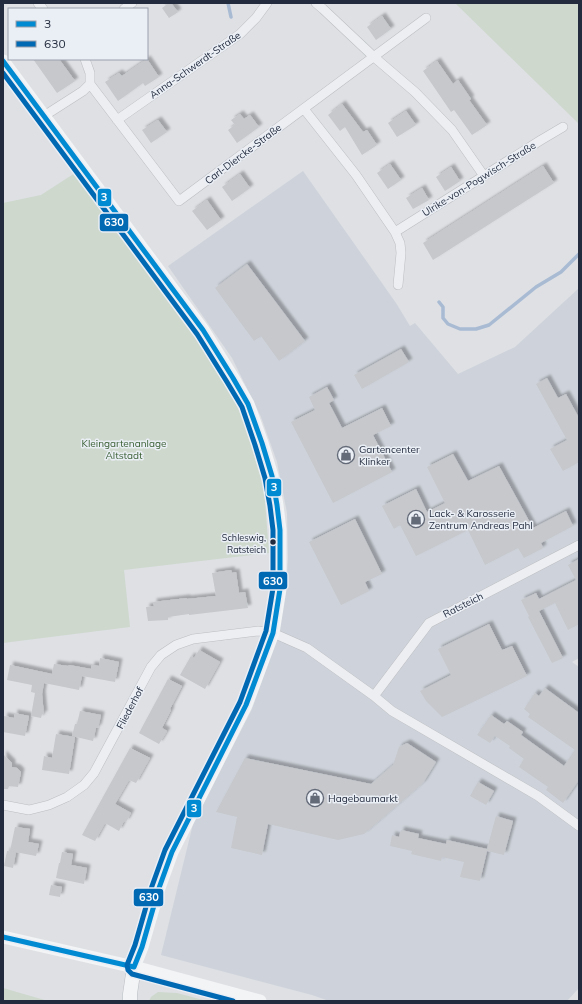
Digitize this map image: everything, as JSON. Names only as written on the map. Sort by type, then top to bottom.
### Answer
[{"type":"main road","points":[[130,1001],[134,967]]},
{"type":"street","name":"Anna-Schwerdt-Straße","points":[[118,120],[240,34],[256,18],[267,3]]},
{"type":"street","points":[[316,3],[374,57],[415,92],[452,130],[484,176]]},
{"type":"street","name":"Carl-Diercke-Straße","points":[[90,84],[179,201],[426,18]]},
{"type":"street","points":[[44,116],[83,91],[90,84],[90,73],[85,60]]},
{"type":"street","points":[[3,61],[203,330],[233,378],[248,404],[262,443],[272,476],[277,506],[279,524],[280,589],[272,633],[246,705],[172,852],[159,888],[142,947],[134,967]]},
{"type":"street","points":[[304,109],[356,175],[395,232],[400,243],[401,253],[398,285]]},
{"type":"street","name":"Ulrike-von-Pogwisch-Straße","points":[[395,232],[563,127]]},
{"type":"street","name":"Ratsteich","points":[[374,696],[428,623],[579,545]]},
{"type":"street","name":"Fliederhof","points":[[3,805],[29,810],[49,805],[68,797],[84,785],[94,773],[151,667],[161,655],[176,645],[200,638],[258,631],[272,633]]},
{"type":"street","points":[[272,633],[307,648],[374,696],[392,711],[538,796],[579,826]]},
{"type":"street","points":[[3,937],[134,967],[260,1001]]},
{"type":"shaded area","points":[[303,171],[396,303],[410,326],[415,323],[458,374],[515,347],[579,288],[579,658],[572,662],[579,667],[579,988],[567,1001],[329,1001],[312,995],[161,955],[193,824],[252,709],[279,633],[286,590],[288,558],[287,513],[277,462],[261,417],[232,358],[168,266]]},
{"type":"green space","points":[[455,3],[579,3],[579,124]]},
{"type":"green space","name":"Kleingartenanlage Altstadt","points":[[75,173],[197,338],[227,387],[246,424],[264,488],[269,553],[124,570],[130,627],[3,643],[3,203],[41,195]]},
{"type":"green space","points":[[3,988],[48,1001],[3,1001]]},
{"type":"green space","points":[[158,992],[177,993],[207,1001],[149,1001],[151,997]]},
{"type":"building","points":[[171,3],[178,12],[169,18],[162,8]]},
{"type":"building","points":[[382,16],[391,29],[376,40],[367,27]]},
{"type":"building","points":[[34,60],[60,60],[75,81],[57,93]]},
{"type":"building","points":[[148,60],[159,77],[145,86],[143,83],[118,101],[105,82],[119,73],[122,76]]},
{"type":"building","points":[[437,61],[453,84],[458,80],[471,99],[469,100],[487,125],[472,135],[454,110],[451,112],[423,71]]},
{"type":"building","points":[[342,104],[363,132],[367,130],[377,145],[362,155],[345,127],[340,131],[328,115]]},
{"type":"building","points":[[406,111],[416,125],[397,137],[388,123]]},
{"type":"building","points":[[240,114],[244,119],[250,115],[259,127],[237,143],[228,130],[235,125],[231,120]]},
{"type":"building","points":[[158,120],[167,132],[151,143],[142,130]]},
{"type":"building","points":[[390,164],[401,180],[388,189],[377,173]]},
{"type":"building","points":[[543,166],[554,183],[433,260],[423,243]]},
{"type":"building","points":[[451,167],[460,181],[445,191],[436,177]]},
{"type":"building","points":[[240,174],[250,188],[232,201],[222,187]]},
{"type":"building","points":[[422,188],[429,200],[413,209],[406,198]]},
{"type":"building","points":[[207,200],[221,220],[207,230],[192,211]]},
{"type":"building","points":[[247,264],[305,341],[279,361],[261,336],[254,341],[215,288]]},
{"type":"building","points":[[401,349],[409,362],[362,389],[354,375]]},
{"type":"building","points":[[547,378],[558,398],[566,394],[579,418],[579,462],[563,471],[550,449],[567,440],[536,384]]},
{"type":"building","name":"Gartencenter Klinker","points":[[327,387],[334,400],[329,403],[342,428],[382,408],[391,426],[373,435],[392,472],[333,503],[291,422],[315,410],[309,397]]},
{"type":"building","points":[[453,454],[468,481],[499,466],[533,528],[566,511],[573,526],[541,543],[543,548],[524,558],[518,548],[485,565],[468,530],[416,556],[400,525],[394,529],[382,506],[416,489],[427,512],[445,503],[427,467]]},
{"type":"building","points":[[355,519],[382,574],[365,582],[369,591],[341,605],[309,542]]},
{"type":"building","points":[[579,559],[579,624],[568,630],[555,603],[539,611],[563,658],[552,663],[528,617],[529,616],[521,600],[536,593],[539,599],[576,580],[568,565]]},
{"type":"building","points":[[231,570],[232,573],[236,572],[239,593],[245,592],[248,608],[189,614],[168,617],[168,620],[148,621],[146,607],[154,606],[153,602],[216,596],[212,573]]},
{"type":"building","points":[[489,624],[502,650],[512,646],[527,676],[442,717],[426,701],[420,691],[451,675],[438,649]]},
{"type":"building","points":[[199,650],[220,662],[205,689],[180,675],[191,656],[194,658]]},
{"type":"building","points":[[100,658],[119,662],[115,682],[82,676],[79,690],[44,683],[42,694],[44,715],[42,714],[41,718],[31,716],[35,693],[31,692],[32,685],[7,680],[10,665],[52,674],[54,664],[91,669],[91,665],[99,666]]},
{"type":"building","points":[[168,679],[182,686],[162,728],[167,731],[159,744],[139,733]]},
{"type":"building","points":[[545,688],[579,713],[579,780],[563,803],[546,790],[548,787],[519,767],[524,759],[509,748],[510,746],[495,736],[490,743],[477,735],[491,715],[504,724],[507,721],[523,732],[521,735],[564,766],[575,750],[528,717],[530,714],[524,709],[535,693],[539,696]]},
{"type":"building","points":[[80,711],[101,715],[93,741],[72,736]]},
{"type":"building","points":[[14,713],[29,716],[25,736],[3,732],[4,716],[14,718]]},
{"type":"building","points":[[56,734],[75,737],[69,774],[42,770],[44,756],[52,758]]},
{"type":"building","name":"Hagebaumarkt","points":[[407,743],[436,762],[423,783],[364,834],[338,840],[268,824],[262,855],[231,848],[237,817],[216,812],[245,758],[371,784],[393,765],[399,747]]},
{"type":"building","points":[[130,748],[150,758],[136,783],[129,780],[115,804],[131,813],[126,822],[124,821],[119,831],[105,823],[95,841],[82,835]]},
{"type":"building","points":[[3,754],[12,763],[12,767],[17,768],[21,772],[18,787],[9,786],[8,789],[3,789]]},
{"type":"building","points":[[478,782],[494,791],[486,805],[470,796]]},
{"type":"building","points":[[496,816],[513,821],[504,855],[487,851],[480,881],[460,877],[464,862],[442,857],[441,861],[411,854],[412,851],[390,846],[392,835],[399,837],[401,830],[419,834],[418,838],[446,844],[447,840],[487,849]]},
{"type":"building","points":[[15,827],[30,829],[28,842],[39,844],[36,856],[10,851]]},
{"type":"building","points":[[7,851],[16,852],[13,868],[4,866]]},
{"type":"building","points":[[62,852],[73,854],[71,865],[87,868],[84,884],[56,878]]},
{"type":"building","points":[[51,885],[62,887],[60,897],[49,895]]},
{"type":"waterway","points":[[228,3],[231,17]]},
{"type":"waterway","points":[[439,302],[443,307],[443,318],[448,324],[460,329],[476,329],[489,325],[536,287],[561,272],[579,254]]},
{"type":"transit line","name":"3","points":[[3,61],[203,330],[233,378],[248,404],[262,443],[272,476],[277,505],[280,530],[280,589],[273,633],[246,705],[172,852],[159,888],[142,947],[134,967]]},
{"type":"transit line","name":"630","points":[[3,73],[197,334],[242,407],[265,478],[273,530],[273,588],[266,631],[240,702],[165,850],[152,886],[135,945],[127,965],[128,970],[132,974],[233,1001]]},
{"type":"transit line","name":"3","points":[[3,937],[134,967]]},
{"type":"place","name":"Gartencenter Klinker","points":[[346,455]]},
{"type":"place","name":"Lack- & Karosserie Zentrum Andreas Pahl","points":[[416,519]]},
{"type":"place","name":"Schleswig, Ratsteich","points":[[273,542]]},
{"type":"place","name":"Hagebaumarkt","points":[[315,798]]}]
